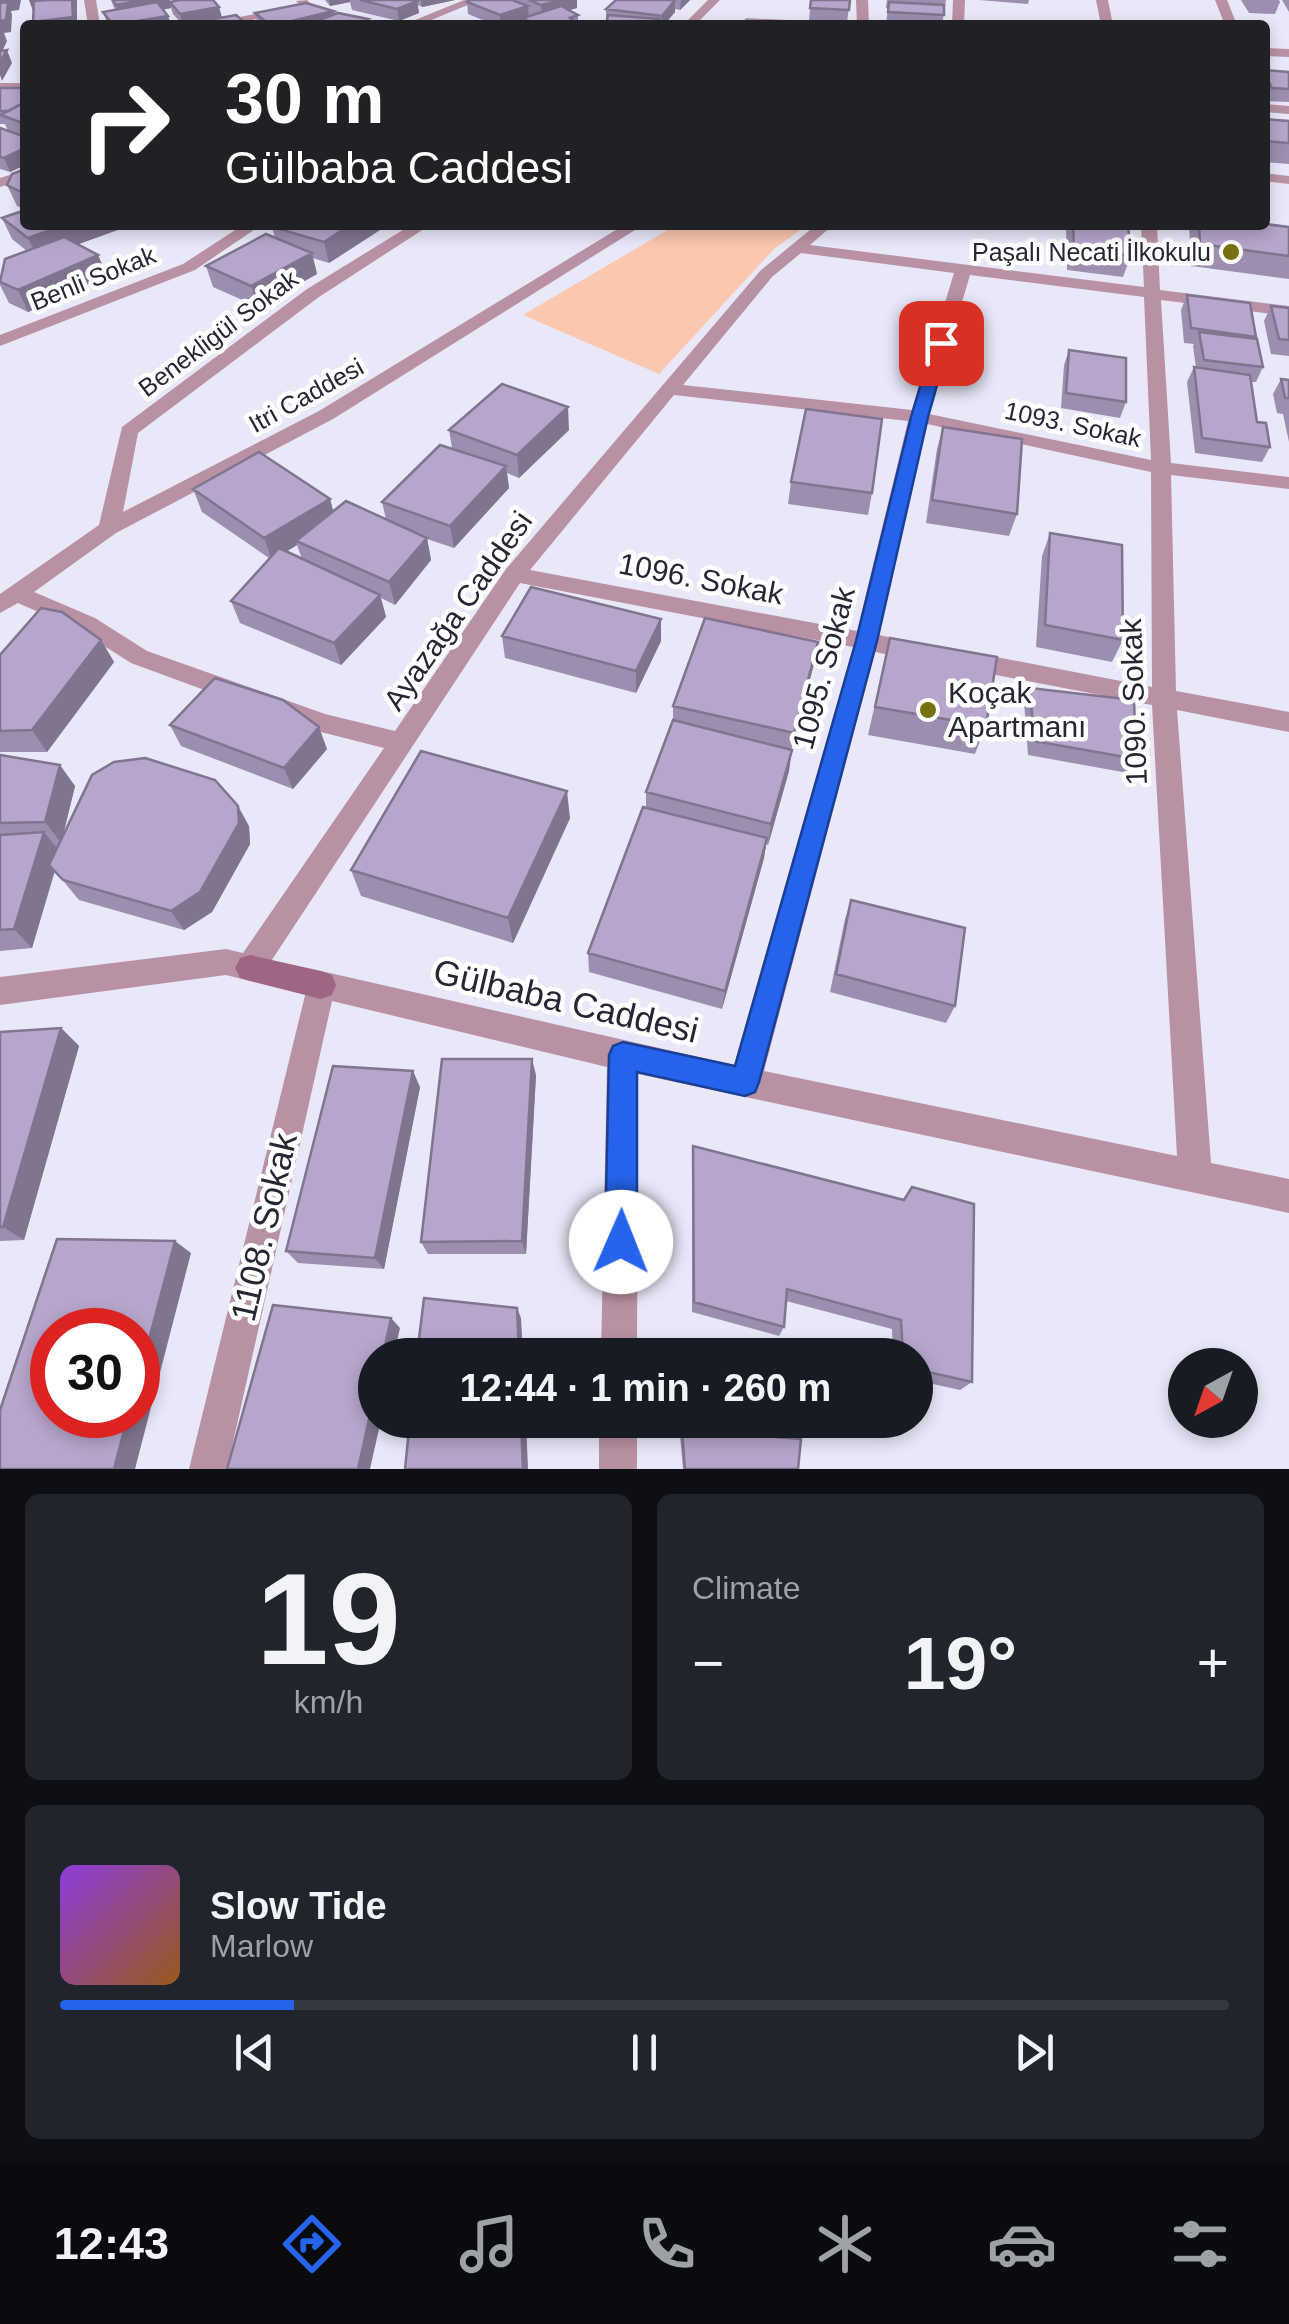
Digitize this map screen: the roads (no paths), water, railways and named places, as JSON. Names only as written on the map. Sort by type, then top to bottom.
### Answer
[{"type":"street","points":[[423,20],[474,0]]},
{"type":"street","points":[[693,20],[714,0]]},
{"type":"street","points":[[230,20],[305,4],[364,20]]},
{"type":"street","points":[[434,16],[449,20]]},
{"type":"street","name":"Benli Sokak","points":[[0,341],[189,267],[245,230]]},
{"type":"street","name":"Benekligül Sokak","points":[[110,528],[130,431],[313,293],[414,230]]},
{"type":"street","name":"Itri Caddesi","points":[[8,599],[110,528],[326,414],[628,230]]},
{"type":"street","name":"Ayazağa Caddesi","points":[[250,968],[514,574],[766,274],[819,230]]},
{"type":"street","name":"1090. Sokak","points":[[1149,230],[1161,468],[1164,698],[1194,1176]]},
{"type":"street","points":[[796,248],[1289,311]]},
{"type":"street","name":"1095. Sokak","points":[[745,1082],[866,641],[919,417],[963,270]]},
{"type":"street","name":"1093. Sokak","points":[[668,389],[919,417],[1161,468],[1289,483]]},
{"type":"street","name":"1096. Sokak","points":[[514,574],[1289,722]]},
{"type":"street","points":[[8,599],[87,624],[140,657],[322,722],[401,742]]},
{"type":"street","name":"Gülbaba Caddesi","points":[[0,991],[226,962],[745,1082],[1289,1196]]},
{"type":"street","name":"1108. Sokak","points":[[208,1469],[321,985]]},
{"type":"street","points":[[619,1338],[623,1055]]},
{"type":"street","points":[[618,1438],[618,1469]]},
{"type":"place","name":"Paşalı Necati İlkokulu","points":[[1231,252]]},
{"type":"place","name":"Koçak Apartmanı","points":[[928,710]]}]
